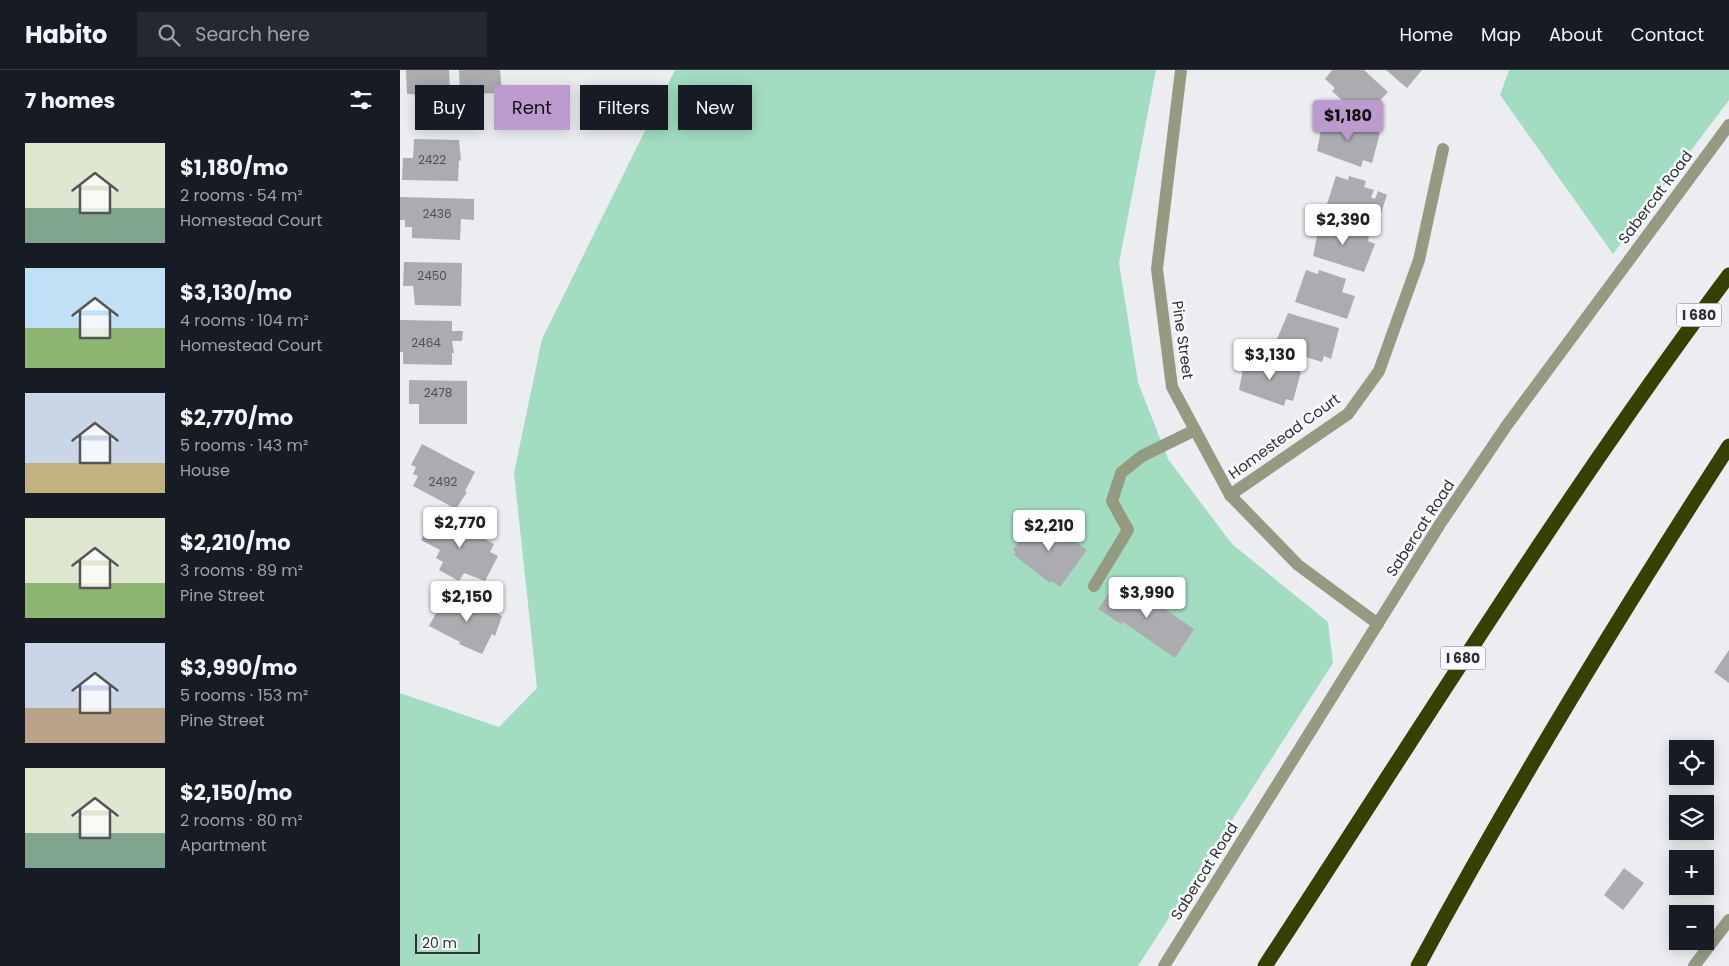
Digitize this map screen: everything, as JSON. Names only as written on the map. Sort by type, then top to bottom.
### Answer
[{"type":"highway","name":"I 680","points":[[1265,966],[1451,677],[1564,506],[1669,355],[1729,275]]},
{"type":"highway","points":[[1418,966],[1548,736],[1660,553],[1729,446]]},
{"type":"street","name":"Pine Street","points":[[1180,70],[1157,269],[1172,387],[1230,494],[1298,565],[1378,624]]},
{"type":"street","name":"Sabercat Road","points":[[1164,966],[1440,524],[1507,425],[1729,125]]},
{"type":"street","name":"Homestead Court","points":[[1230,494],[1348,414],[1379,371],[1419,260],[1442,150]]},
{"type":"street","points":[[1094,586],[1128,530],[1112,501],[1120,473],[1142,456],[1195,430]]},
{"type":"street","points":[[1694,966],[1729,920]]},
{"type":"green space","points":[[675,70],[1156,70],[1119,263],[1138,382],[1168,459],[1232,544],[1328,622],[1333,663],[1138,966],[400,966],[400,693],[499,727],[537,688],[514,473],[542,339],[645,130],[668,130],[668,85]]},
{"type":"green space","points":[[1509,70],[1729,70],[1729,100],[1613,254],[1500,95]]},
{"type":"building","points":[[406,70],[449,70],[450,85],[415,85],[415,94],[407,94]]},
{"type":"building","points":[[459,70],[500,70],[501,85],[494,85],[494,93],[484,93],[484,85],[460,85]]},
{"type":"building","points":[[1332,70],[1364,70],[1388,92],[1371,110],[1361,100],[1352,110],[1332,91],[1335,88],[1325,79]]},
{"type":"building","points":[[1386,70],[1422,70],[1407,88]]},
{"type":"building","points":[[1329,116],[1380,133],[1372,163],[1363,160],[1361,167],[1317,151],[1321,130],[1324,131]]},
{"type":"building","points":[[414,139],[459,140],[461,161],[459,160],[458,181],[402,180],[403,158],[413,158]]},
{"type":"building","points":[[1336,176],[1348,180],[1349,176],[1366,181],[1364,187],[1374,190],[1371,197],[1375,199],[1378,191],[1387,195],[1377,225],[1326,207]]},
{"type":"building","points":[[400,197],[474,199],[474,220],[461,219],[460,240],[412,238],[412,227],[405,227],[405,220],[400,220]]},
{"type":"building","points":[[1324,220],[1369,235],[1368,241],[1375,244],[1364,272],[1313,256],[1319,227],[1322,228]]},
{"type":"building","points":[[404,262],[462,263],[461,306],[415,305],[413,286],[403,286]]},
{"type":"building","points":[[1306,270],[1318,274],[1319,270],[1346,279],[1342,292],[1355,296],[1347,319],[1295,302]]},
{"type":"building","points":[[1288,313],[1339,328],[1331,359],[1324,356],[1322,362],[1277,348],[1279,339],[1277,339]]},
{"type":"building","points":[[400,320],[452,321],[452,331],[463,331],[462,341],[452,341],[454,353],[452,353],[452,365],[403,364],[403,352],[400,352]]},
{"type":"building","points":[[1251,354],[1301,372],[1293,401],[1286,399],[1284,406],[1239,390],[1243,369],[1246,370]]},
{"type":"building","points":[[409,380],[467,381],[467,424],[419,424],[419,404],[409,404]]},
{"type":"building","points":[[422,444],[475,472],[465,491],[467,492],[456,509],[413,486],[418,476],[413,474],[416,467],[411,465]]},
{"type":"building","points":[[437,513],[494,544],[490,552],[498,556],[485,581],[464,573],[459,581],[439,570],[443,562],[436,558],[440,550],[421,540]]},
{"type":"building","points":[[1037,516],[1087,550],[1060,587],[1052,581],[1050,583],[1014,555],[1016,552],[1013,550]]},
{"type":"building","points":[[1117,582],[1137,596],[1140,592],[1194,629],[1175,658],[1123,622],[1121,624],[1098,609]]},
{"type":"building","points":[[459,593],[502,616],[495,636],[492,634],[482,654],[459,644],[460,642],[429,626],[441,604],[447,607],[450,601],[454,603]]},
{"type":"building","points":[[1729,650],[1729,683],[1714,672]]},
{"type":"building","points":[[1624,868],[1644,883],[1623,910],[1604,895]]}]
